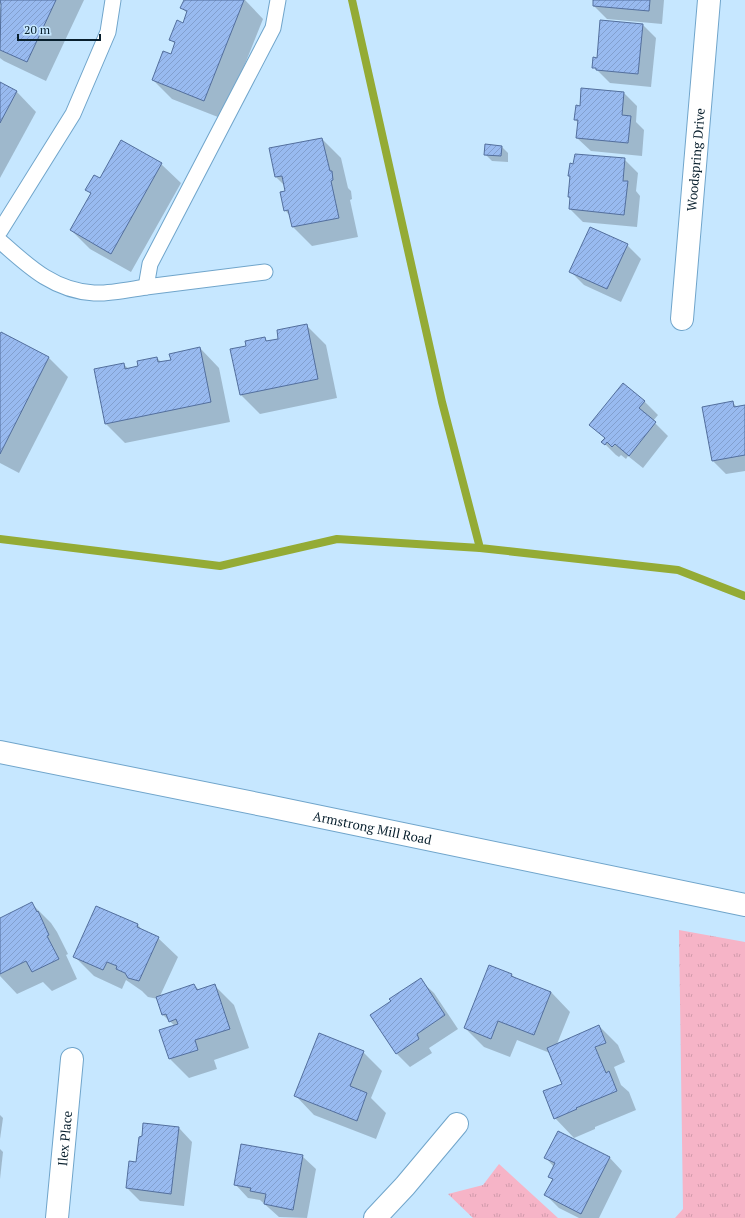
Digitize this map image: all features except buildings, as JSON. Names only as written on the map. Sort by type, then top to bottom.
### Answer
[{"type":"street","name":"Woodspring Drive","points":[[682,320],[709,0]]},
{"type":"street","name":"Armstrong Mill Road","points":[[0,752],[745,905]]},
{"type":"street","name":"Ilex Place","points":[[57,1218],[72,1059]]},
{"type":"street","points":[[375,1218],[405,1186],[457,1124]]},
{"type":"lane","points":[[0,231],[73,114],[108,32],[114,0]]},
{"type":"lane","points":[[146,287],[150,264],[273,28],[278,0]]},
{"type":"lane","points":[[0,241],[32,269],[62,287],[95,293],[265,272]]},
{"type":"green space","points":[[679,930],[745,942],[745,1218],[675,1218],[683,1209]]},
{"type":"green space","points":[[499,1164],[558,1218],[473,1218],[448,1194],[483,1185]]},
{"type":"waterway","points":[[352,0],[442,402],[480,548],[678,570],[745,596]]},
{"type":"waterway","points":[[0,539],[220,566],[337,539],[480,548]]}]
